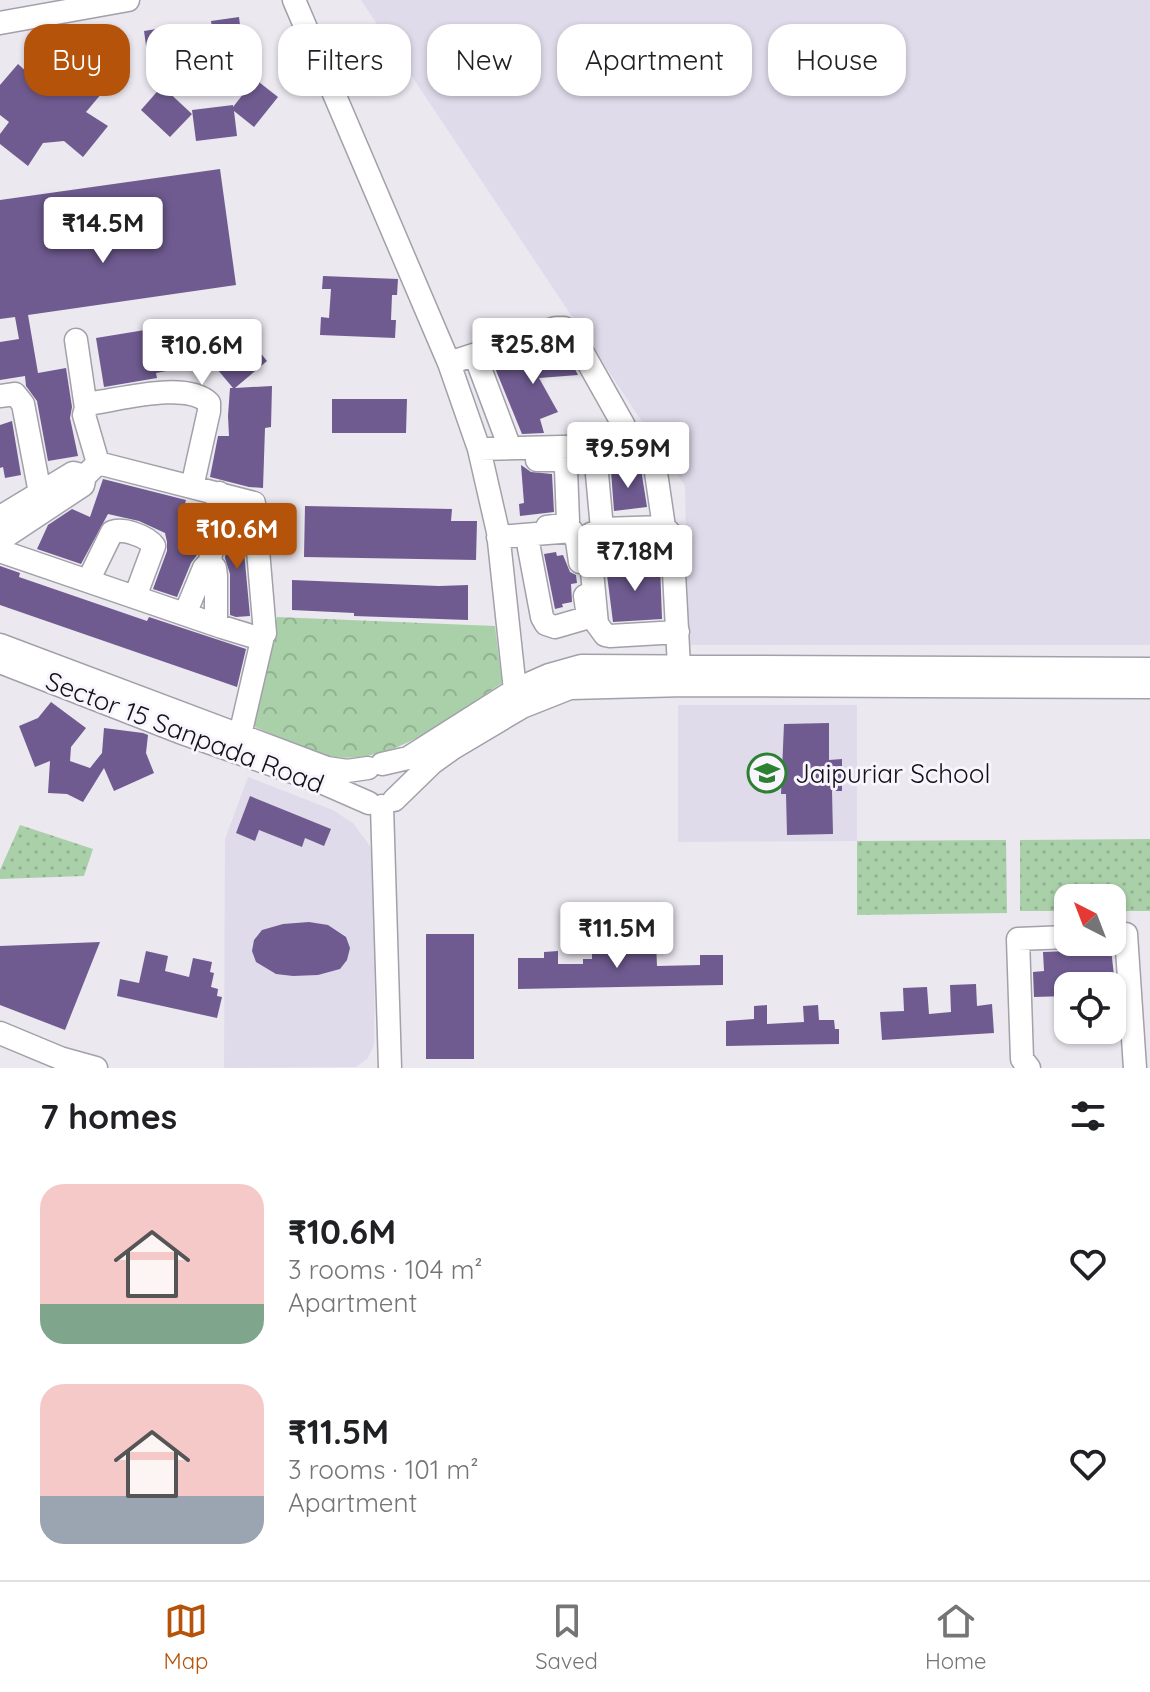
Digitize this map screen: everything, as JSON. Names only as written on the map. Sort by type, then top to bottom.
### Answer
[{"type":"street","points":[[0,23],[128,0]]},
{"type":"street","points":[[294,0],[470,419],[498,535],[519,699]]},
{"type":"street","points":[[449,363],[564,328],[575,339],[624,426],[620,438],[603,446],[510,448],[480,455]]},
{"type":"street","points":[[0,540],[83,485],[92,469],[76,340]]},
{"type":"street","points":[[475,355],[510,448]]},
{"type":"street","points":[[86,408],[93,403],[163,393],[192,393],[204,398],[209,403],[209,411],[192,487]]},
{"type":"street","points":[[0,396],[15,394],[23,404],[40,493]]},
{"type":"street","points":[[470,419],[496,410]]},
{"type":"street","points":[[602,529],[596,463],[604,458],[645,454],[654,459],[664,527],[672,535],[679,667]]},
{"type":"street","points":[[480,455],[561,460],[566,469],[568,521],[562,525],[498,535]]},
{"type":"street","points":[[0,517],[73,473],[92,469],[192,487],[254,503],[265,633],[240,735]]},
{"type":"street","points":[[185,614],[204,568],[210,562],[219,493]]},
{"type":"street","points":[[664,527],[602,529],[591,534],[597,624],[610,636],[678,632]]},
{"type":"street","points":[[88,581],[112,532],[118,530],[147,539],[154,546],[135,597]]},
{"type":"street","points":[[498,535],[572,531],[577,541],[586,618],[555,627],[546,624],[529,548]]},
{"type":"street","points":[[0,551],[216,625],[258,638],[263,636]]},
{"type":"street","points":[[210,562],[216,576],[216,625]]},
{"type":"street","name":"Sector 15 Sanpada Road","points":[[0,645],[327,768],[347,771],[408,758],[519,699]]},
{"type":"street","name":"Sector 15 Sanpada Road","points":[[0,662],[185,734],[382,803]]},
{"type":"street","points":[[382,803],[549,675],[581,666],[1150,669]]},
{"type":"street","points":[[519,699],[597,686],[1150,687]]},
{"type":"street","points":[[375,766],[394,770],[400,781],[401,788],[382,803],[364,799],[359,786],[363,773],[375,766]]},
{"type":"street","points":[[382,803],[390,1068]]},
{"type":"street","points":[[1126,934],[1135,1068]]},
{"type":"street","points":[[1029,1068],[1022,1059],[1018,939],[1054,938]]},
{"type":"street","points":[[0,1033],[60,1058],[96,1068]]},
{"type":"shaded area","points":[[361,0],[1150,0],[1150,645],[688,645],[685,486],[411,75],[411,24],[377,24]]},
{"type":"shaded area","name":"Jaipuriar School","points":[[678,705],[857,705],[857,841],[678,842]]},
{"type":"shaded area","points":[[248,777],[333,810],[353,823],[370,846],[376,872],[374,1045],[368,1058],[356,1067],[224,1068],[225,839]]},
{"type":"green space","points":[[277,617],[495,626],[502,683],[442,723],[398,747],[352,758],[320,754],[253,726]]},
{"type":"green space","points":[[20,825],[93,849],[84,876],[0,879],[0,870]]},
{"type":"green space","points":[[1150,839],[1150,911],[1126,911],[1126,884],[1054,884],[1054,911],[1020,911],[1020,840]]},
{"type":"green space","points":[[1006,840],[1007,913],[857,915],[857,841]]},
{"type":"building","points":[[239,17],[240,24],[211,24],[211,21]]},
{"type":"building","points":[[18,64],[24,69],[24,96],[99,96],[86,112],[108,126],[83,157],[64,141],[43,143],[28,166],[0,144],[0,134],[9,122],[0,115],[0,85]]},
{"type":"building","points":[[262,84],[278,97],[254,127],[234,111],[237,136],[196,141],[192,110],[233,107],[242,96],[262,96]]},
{"type":"building","points":[[153,96],[173,96],[192,114],[170,137],[141,110]]},
{"type":"building","points":[[220,169],[236,285],[28,315],[38,373],[66,368],[72,407],[70,418],[78,456],[48,461],[37,401],[26,386],[25,376],[0,380],[0,342],[19,339],[15,317],[0,319],[0,200]]},
{"type":"building","points":[[323,276],[398,279],[397,295],[392,295],[391,320],[396,320],[395,338],[320,335],[321,317],[329,318],[331,289],[322,289]]},
{"type":"building","points":[[200,321],[207,356],[240,328],[267,361],[235,388],[272,386],[271,427],[265,428],[263,488],[210,477],[218,436],[229,436],[230,388],[233,388],[207,357],[208,363],[156,373],[157,378],[104,387],[96,338]]},
{"type":"building","points":[[566,352],[578,375],[539,378],[558,412],[540,419],[544,433],[522,434],[495,368],[523,353]]},
{"type":"building","points":[[332,399],[407,399],[406,433],[332,433]]},
{"type":"building","points":[[12,421],[21,475],[5,478],[3,467],[0,468],[0,425]]},
{"type":"building","points":[[521,465],[531,472],[552,474],[554,512],[520,516],[519,504],[524,503]]},
{"type":"building","points":[[641,469],[647,507],[614,511],[611,471]]},
{"type":"building","points":[[103,479],[186,500],[178,527],[200,534],[197,555],[177,597],[153,589],[167,551],[165,533],[139,521],[108,514],[81,564],[37,549],[48,525],[72,509],[90,517]]},
{"type":"building","points":[[305,506],[452,509],[451,521],[477,521],[476,560],[304,557]]},
{"type":"building","points":[[241,519],[250,616],[236,617],[230,615],[230,574],[225,558],[230,520]]},
{"type":"building","points":[[556,552],[557,556],[563,555],[570,572],[576,575],[577,583],[571,584],[572,602],[555,609],[544,554]]},
{"type":"building","points":[[660,565],[662,619],[613,622],[606,567]]},
{"type":"building","points":[[0,566],[20,573],[19,577],[147,621],[149,617],[246,649],[237,687],[0,605]]},
{"type":"building","points":[[292,580],[468,585],[468,620],[354,616],[354,613],[292,610]]},
{"type":"building","points":[[51,702],[86,728],[71,747],[70,761],[90,768],[102,753],[104,728],[143,733],[148,735],[146,753],[154,773],[114,791],[104,768],[83,802],[67,794],[48,793],[50,761],[35,767],[19,726],[38,718]]},
{"type":"building","points":[[829,723],[829,760],[842,759],[842,791],[832,791],[833,834],[787,835],[786,794],[781,794],[784,724]]},
{"type":"building","points":[[250,796],[331,829],[324,846],[305,838],[302,847],[259,830],[255,841],[236,833]]},
{"type":"building","points":[[309,922],[328,925],[346,937],[350,948],[347,960],[340,969],[318,975],[293,976],[276,974],[256,962],[252,951],[254,940],[262,930]]},
{"type":"building","points":[[426,934],[474,934],[474,1059],[426,1059]]},
{"type":"building","points":[[100,942],[65,1030],[0,1005],[0,946]]},
{"type":"building","points":[[656,942],[657,966],[700,965],[700,955],[723,955],[723,985],[518,989],[518,958],[544,958],[544,952],[558,951],[558,964],[583,964],[583,959],[592,959],[592,943]]},
{"type":"building","points":[[146,951],[168,956],[165,971],[189,977],[193,958],[212,962],[210,972],[214,973],[211,987],[218,989],[217,996],[222,997],[217,1018],[117,996],[120,979],[139,983]]},
{"type":"building","points":[[1043,952],[1054,952],[1054,956],[1112,956],[1114,972],[1054,972],[1054,996],[1034,997],[1033,972],[1044,971]]},
{"type":"building","points":[[976,984],[977,1006],[992,1004],[994,1033],[882,1040],[880,1012],[904,1011],[903,988],[927,987],[929,1014],[951,1012],[950,985]]},
{"type":"building","points":[[767,1005],[767,1024],[804,1022],[803,1006],[818,1005],[819,1020],[834,1020],[835,1029],[839,1029],[839,1044],[726,1046],[726,1021],[754,1019],[754,1006]]},
{"type":"place","name":"Jaipuriar School","points":[[767,773]]}]
